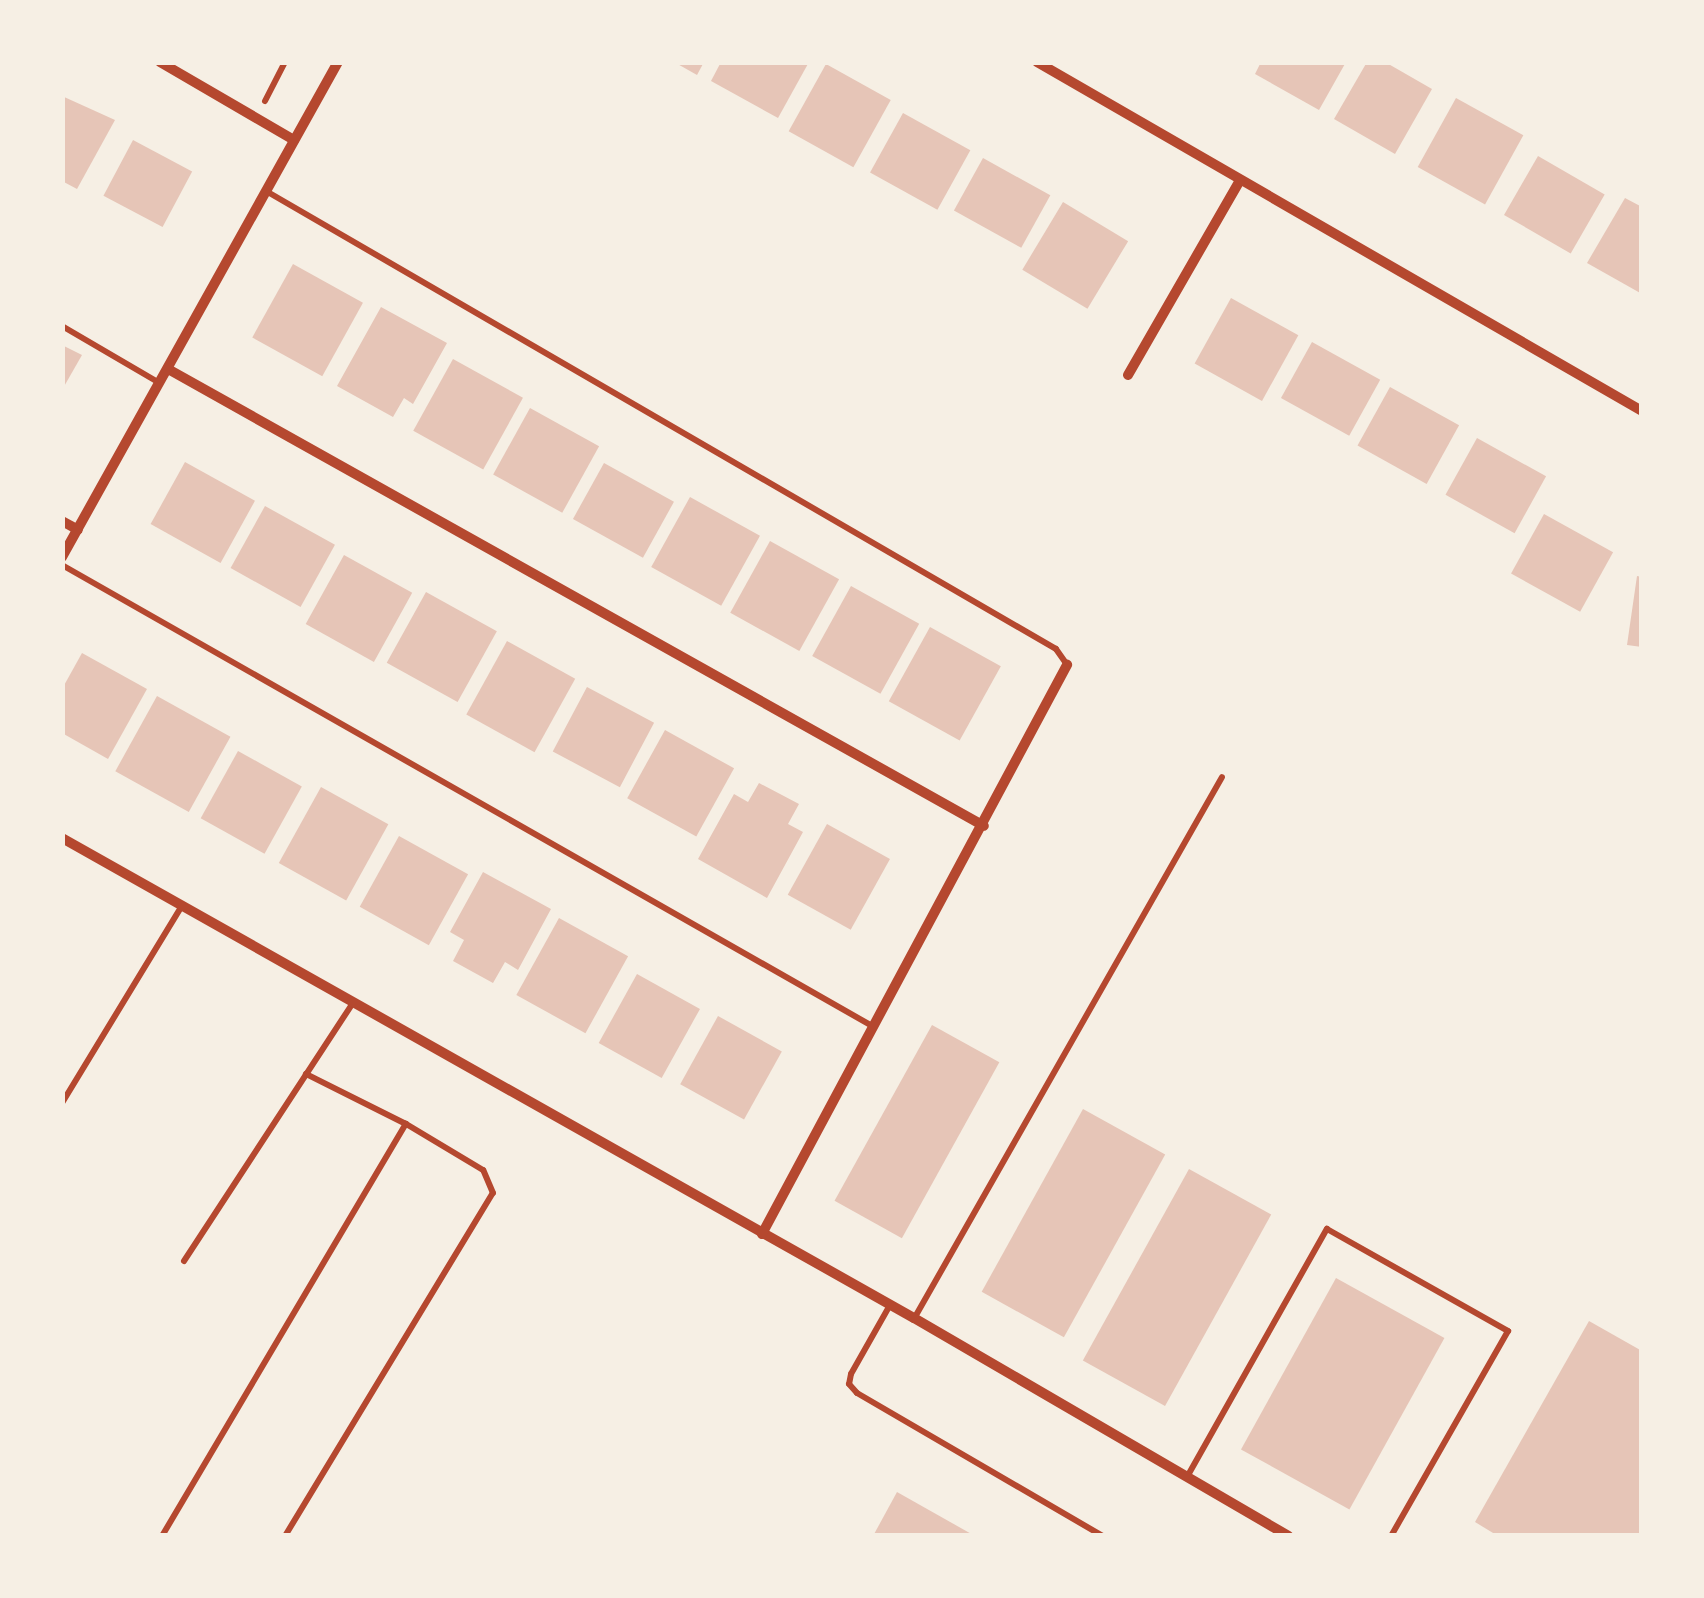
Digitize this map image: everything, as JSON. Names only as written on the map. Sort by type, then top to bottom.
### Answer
[{"type":"street","points":[[160,62],[294,140]]},
{"type":"street","points":[[62,557],[338,62]]},
{"type":"street","points":[[1037,62],[1642,411]]},
{"type":"street","points":[[1128,374],[1240,180]]},
{"type":"street","points":[[168,369],[984,826]]},
{"type":"street","points":[[62,521],[78,530]]},
{"type":"street","points":[[762,1234],[984,826],[1066,665]]},
{"type":"street","points":[[62,838],[914,1318],[1288,1536]]},
{"type":"lane","points":[[266,191],[1056,649],[1066,665]]},
{"type":"lane","points":[[62,326],[160,383]]},
{"type":"lane","points":[[62,565],[874,1027]]},
{"type":"lane","points":[[914,1318],[1222,776]]},
{"type":"lane","points":[[62,1103],[182,906]]},
{"type":"lane","points":[[184,1262],[353,1002]]},
{"type":"lane","points":[[284,1536],[493,1193],[483,1170],[406,1124],[306,1074]]},
{"type":"lane","points":[[162,1536],[406,1124]]},
{"type":"lane","points":[[1187,1477],[1327,1229],[1508,1331],[1391,1536]]},
{"type":"lane","points":[[890,1305],[851,1374],[849,1384],[856,1393],[1104,1536]]},
{"type":"path","points":[[256,118],[285,62]]},
{"type":"building","points":[[674,62],[704,62],[697,75]]},
{"type":"building","points":[[721,62],[809,62],[778,118],[711,81]]},
{"type":"building","points":[[1261,62],[1346,62],[1319,110],[1255,74]]},
{"type":"building","points":[[1367,62],[1385,62],[1432,89],[1395,154],[1334,119]]},
{"type":"building","points":[[826,64],[891,100],[853,167],[789,131]]},
{"type":"building","points":[[62,96],[115,120],[77,189],[62,181]]},
{"type":"building","points":[[1456,98],[1523,135],[1485,204],[1418,167]]},
{"type":"building","points":[[903,113],[970,150],[937,210],[870,172]]},
{"type":"building","points":[[133,140],[192,171],[163,227],[103,196]]},
{"type":"building","points":[[1538,156],[1605,194],[1571,253],[1504,215]]},
{"type":"building","points":[[983,158],[1050,195],[1021,248],[954,210]]},
{"type":"building","points":[[1625,198],[1642,207],[1642,294],[1587,263]]},
{"type":"building","points":[[1063,202],[1128,241],[1087,309],[1022,270]]},
{"type":"building","points":[[293,264],[363,303],[322,376],[252,337]]},
{"type":"building","points":[[1231,298],[1298,335],[1262,401],[1195,364]]},
{"type":"building","points":[[381,307],[447,343],[413,404],[404,398],[393,417],[337,386]]},
{"type":"building","points":[[1312,342],[1380,380],[1349,436],[1281,398]]},
{"type":"building","points":[[62,345],[82,355],[62,390]]},
{"type":"building","points":[[453,359],[523,398],[483,470],[413,431]]},
{"type":"building","points":[[1390,387],[1459,425],[1427,484],[1358,446]]},
{"type":"building","points":[[530,408],[599,446],[562,513],[493,474]]},
{"type":"building","points":[[1477,438],[1546,476],[1515,533],[1445,495]]},
{"type":"building","points":[[185,462],[255,501],[221,563],[151,524]]},
{"type":"building","points":[[604,463],[674,502],[643,558],[573,519]]},
{"type":"building","points":[[690,497],[760,536],[721,606],[651,567]]},
{"type":"building","points":[[265,506],[335,545],[301,607],[231,568]]},
{"type":"building","points":[[1544,514],[1613,552],[1580,612],[1511,573]]},
{"type":"building","points":[[770,541],[839,579],[799,651],[730,613]]},
{"type":"building","points":[[344,555],[412,593],[374,662],[306,624]]},
{"type":"building","points":[[1637,576],[1642,577],[1642,647],[1627,645]]},
{"type":"building","points":[[851,586],[919,624],[880,694],[812,656]]},
{"type":"building","points":[[426,592],[497,631],[458,702],[387,663]]},
{"type":"building","points":[[930,627],[1001,666],[960,741],[889,701]]},
{"type":"building","points":[[507,641],[575,679],[534,752],[466,714]]},
{"type":"building","points":[[82,653],[147,689],[108,759],[62,733],[62,689]]},
{"type":"building","points":[[587,687],[654,723],[620,787],[553,751]]},
{"type":"building","points":[[157,696],[230,737],[189,812],[115,771]]},
{"type":"building","points":[[665,730],[734,768],[696,837],[627,798]]},
{"type":"building","points":[[238,751],[302,786],[265,854],[201,818]]},
{"type":"building","points":[[759,783],[799,804],[788,824],[803,832],[767,898],[698,859],[734,794],[748,802]]},
{"type":"building","points":[[321,787],[388,824],[346,900],[279,863]]},
{"type":"building","points":[[827,824],[890,859],[851,930],[788,895]]},
{"type":"building","points":[[399,836],[468,874],[429,945],[360,907]]},
{"type":"building","points":[[483,872],[551,909],[518,970],[505,962],[493,983],[453,961],[464,940],[450,932]]},
{"type":"building","points":[[559,918],[628,956],[585,1033],[516,995]]},
{"type":"building","points":[[637,974],[700,1009],[662,1078],[599,1043]]},
{"type":"building","points":[[718,1016],[782,1051],[744,1120],[680,1084]]},
{"type":"building","points":[[932,1025],[999,1062],[902,1238],[835,1201]]},
{"type":"building","points":[[1083,1109],[1165,1155],[1064,1337],[982,1292]]},
{"type":"building","points":[[1189,1169],[1271,1215],[1165,1406],[1083,1361]]},
{"type":"building","points":[[1336,1278],[1444,1338],[1349,1510],[1241,1449]]},
{"type":"building","points":[[1589,1321],[1642,1351],[1642,1536],[1498,1536],[1475,1522]]},
{"type":"building","points":[[897,1492],[975,1536],[873,1536]]}]
